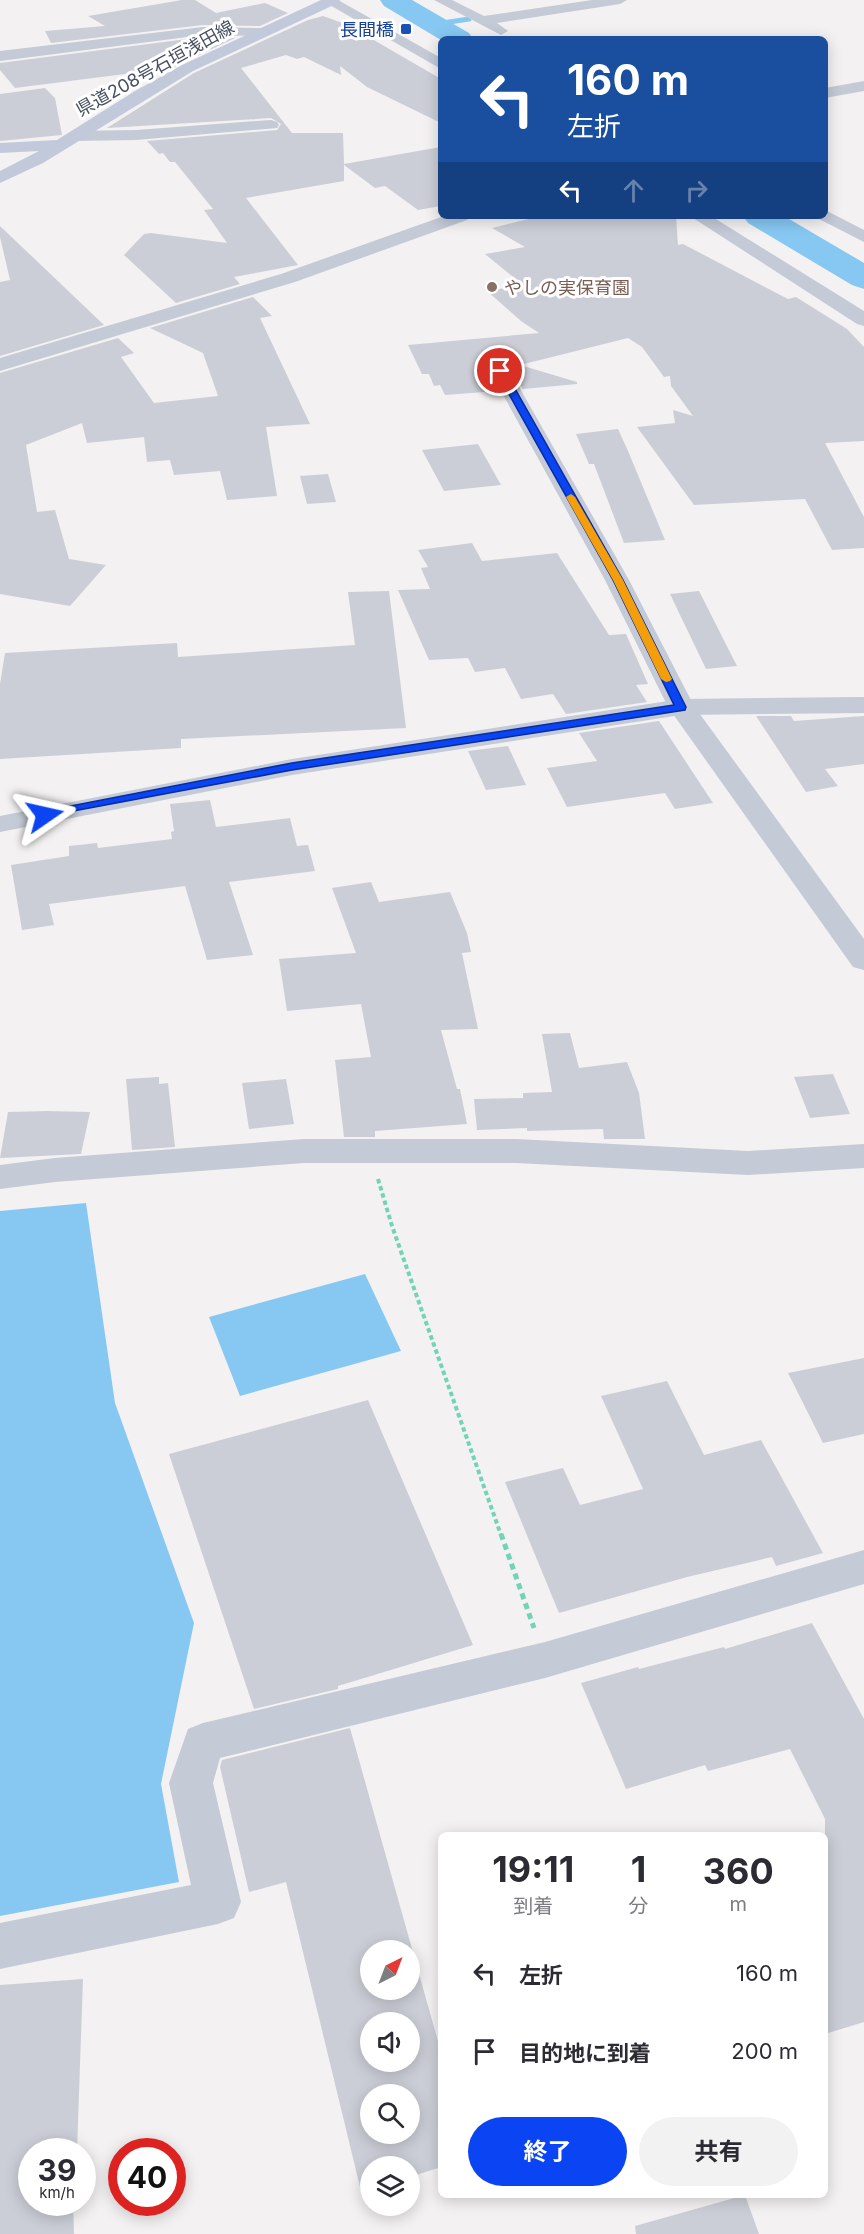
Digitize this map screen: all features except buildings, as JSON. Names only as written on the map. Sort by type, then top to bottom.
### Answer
[{"type":"main road","name":"県道208号石垣浅田線","points":[[0,178],[27,166],[191,66],[331,0]]},
{"type":"main road","points":[[0,148],[67,140]]},
{"type":"street","points":[[331,0],[438,62]]},
{"type":"street","points":[[441,0],[509,36]]},
{"type":"street","points":[[476,18],[567,0]]},
{"type":"street","points":[[476,18],[620,0]]},
{"type":"street","points":[[0,56],[203,32],[260,32]]},
{"type":"street","points":[[828,92],[864,86]]},
{"type":"street","points":[[67,140],[271,125]]},
{"type":"street","points":[[828,217],[864,237]]},
{"type":"street","points":[[0,365],[288,278],[453,219]]},
{"type":"street","points":[[704,219],[864,320]]},
{"type":"street","points":[[500,371],[618,580],[681,707],[864,960]]},
{"type":"street","points":[[0,824],[292,766],[681,707],[864,705]]},
{"type":"street","points":[[0,1177],[79,1168],[304,1151],[516,1151],[748,1163],[864,1156]]},
{"type":"street","points":[[0,1946],[218,1902],[191,1783],[203,1743],[545,1660],[864,1567]]},
{"type":"path","points":[[370,1150],[392,1226],[545,1660]]},
{"type":"water","points":[[86,1203],[115,1403],[194,1623],[161,1784],[179,1882],[0,1916],[0,1211]]},
{"type":"water","points":[[365,1274],[401,1351],[240,1396],[209,1317]]},
{"type":"waterway","points":[[393,0],[454,36]]},
{"type":"waterway","points":[[436,24],[469,19]]},
{"type":"waterway","points":[[765,219],[864,278]]},
{"type":"slow traffic","points":[[571,497],[618,580],[666,679]]},
{"type":"place","name":"長間橋","points":[[406,29]]},
{"type":"place","name":"やしの実保育園","points":[[492,287]]},
{"type":"route","points":[[45,815],[292,766],[681,707],[618,580],[500,371]]}]
